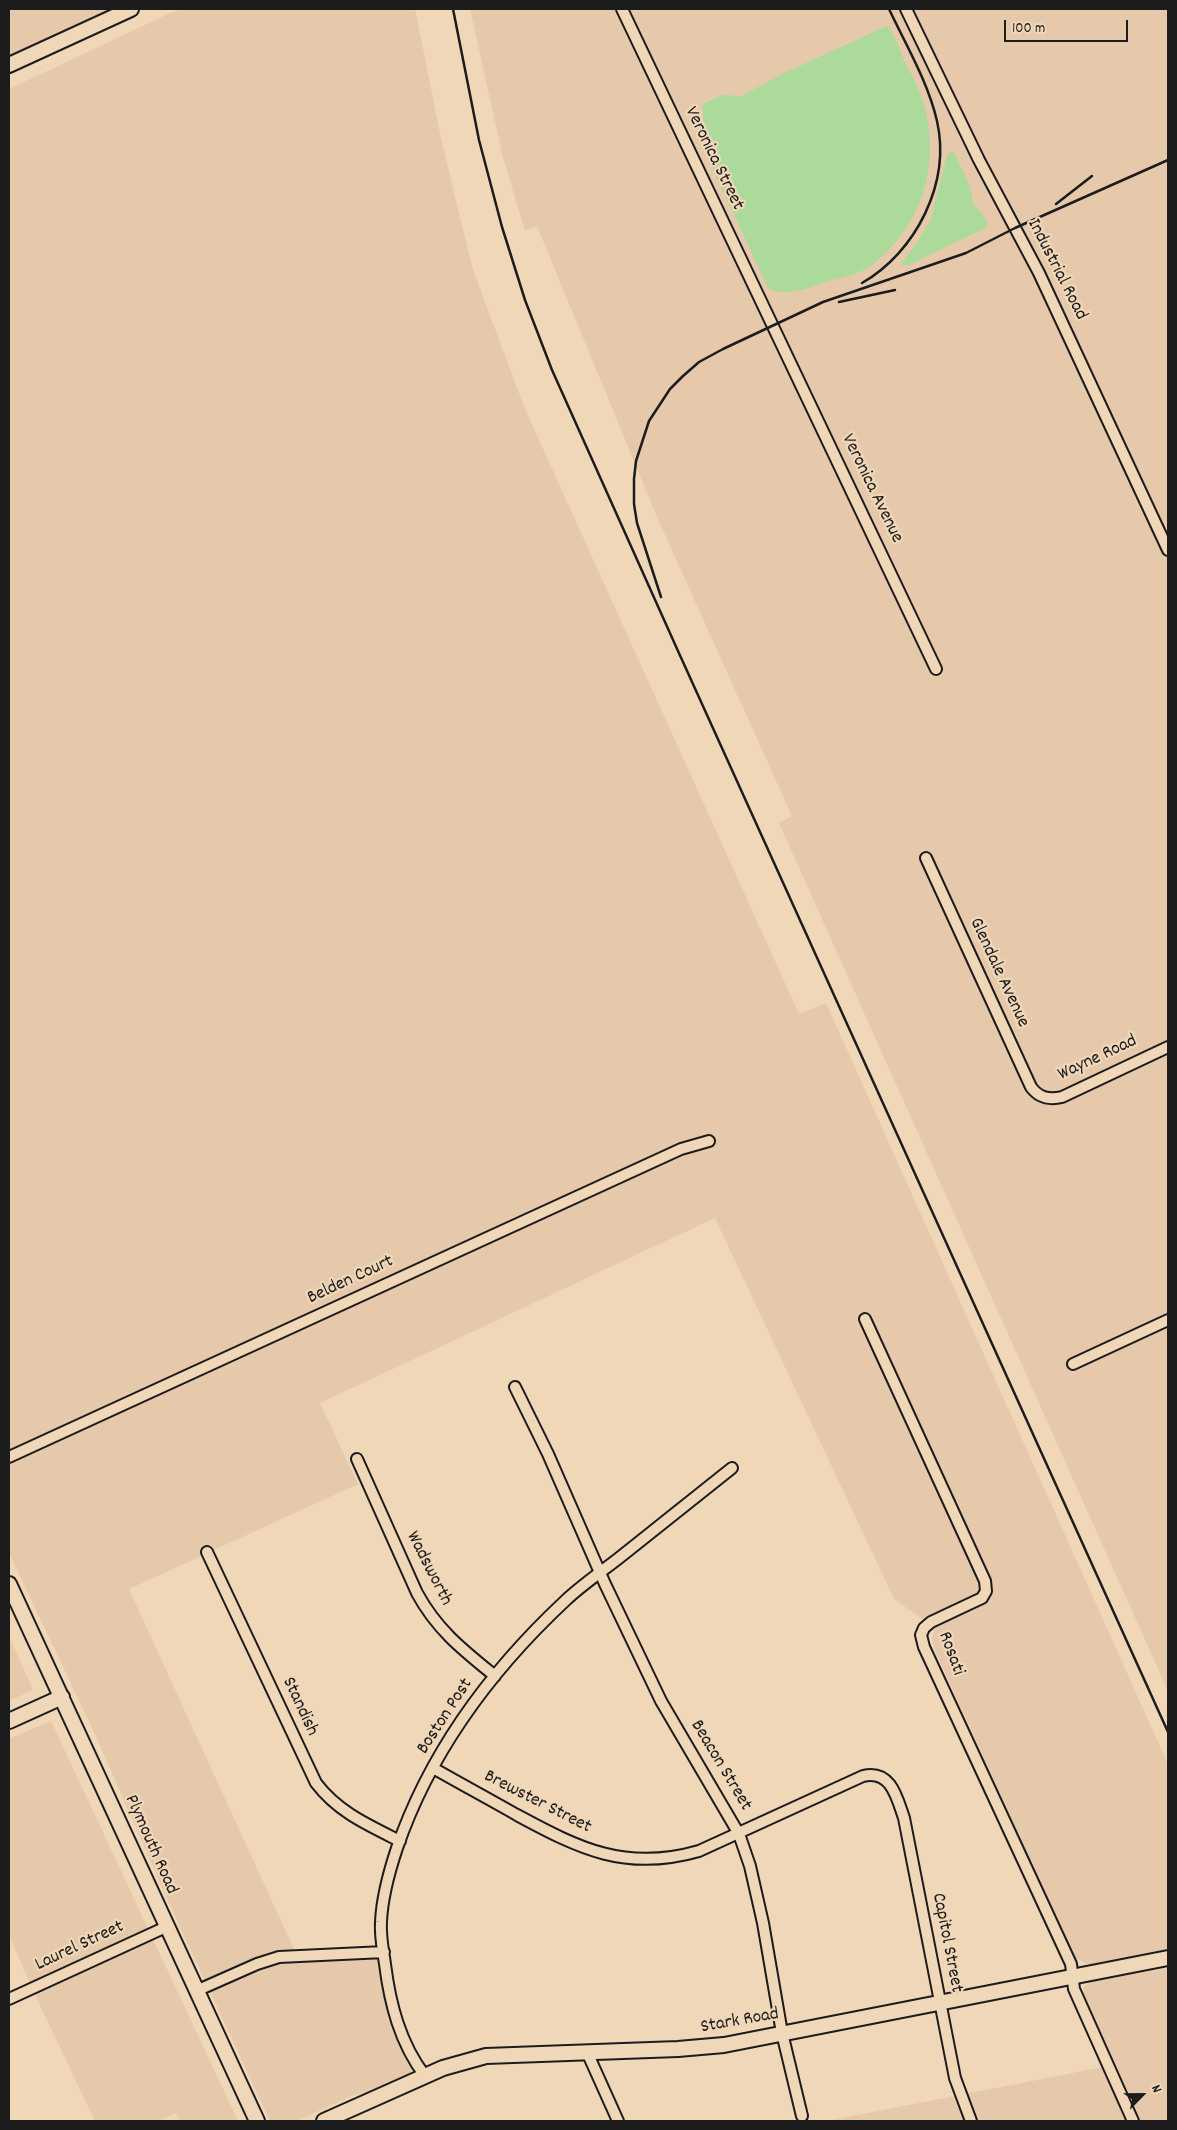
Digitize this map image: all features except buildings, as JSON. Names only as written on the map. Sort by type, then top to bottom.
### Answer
[{"type":"street","points":[[9,66],[131,9]]},
{"type":"street","name":"Veronica Street","points":[[622,9],[772,324]]},
{"type":"street","name":"Industrial Road","points":[[906,9],[979,160],[1039,273],[1168,550]]},
{"type":"street","name":"Veronica Avenue","points":[[772,324],[936,669]]},
{"type":"street","name":"Glendale Avenue","points":[[926,858],[1031,1087],[1043,1097]]},
{"type":"street","name":"Wayne Road","points":[[1043,1097],[1054,1099],[1062,1097],[1168,1047]]},
{"type":"street","name":"Belden Court","points":[[9,1457],[681,1150],[709,1140]]},
{"type":"street","name":"Rosati","points":[[865,1319],[985,1581],[986,1591],[982,1598],[931,1622],[924,1628],[921,1635],[924,1646],[1072,1964],[1072,1977]]},
{"type":"street","points":[[1073,1364],[1168,1320]]},
{"type":"street","name":"Beacon Street","points":[[515,1387],[548,1454],[600,1573],[661,1701],[739,1834],[750,1866],[763,1923],[782,2034],[802,2116]]},
{"type":"street","name":"Wadsworth","points":[[357,1459],[426,1610],[448,1637],[495,1676]]},
{"type":"street","name":"Boston Post","points":[[425,2076],[415,2064],[395,2017],[389,1994],[381,1921],[386,1888],[400,1841],[416,1800],[433,1768],[470,1708],[495,1676],[567,1599],[732,1468]]},
{"type":"street","name":"Standish","points":[[207,1552],[316,1783],[346,1813],[400,1841]]},
{"type":"street","name":"Plymouth Road","points":[[9,1584],[257,2121]]},
{"type":"street","points":[[9,1721],[62,1697]]},
{"type":"street","name":"Brewster Street","points":[[433,1768],[564,1840],[605,1855],[642,1859],[673,1858],[699,1851],[863,1776],[869,1774],[881,1776]]},
{"type":"street","name":"Capitol Street","points":[[881,1776],[892,1788],[904,1818],[955,2078],[971,2121]]},
{"type":"street","name":"Laurel Street","points":[[9,1998],[166,1927]]},
{"type":"street","points":[[196,1991],[257,1964],[279,1957],[384,1952]]},
{"type":"street","name":"Stark Road","points":[[324,2121],[454,2063],[486,2056],[698,2048],[782,2034],[1168,1958]]},
{"type":"street","points":[[1072,1977],[1074,1989],[1133,2121]]},
{"type":"street","points":[[586,2052],[618,2121]]},
{"type":"shaded area","points":[[9,9],[109,9],[9,55]]},
{"type":"shaded area","points":[[179,9],[415,9],[441,139],[473,270],[525,409],[799,1014],[826,1003],[1168,1764],[1168,1949],[1093,1964],[1086,1964],[1075,1957],[935,1651],[932,1638],[935,1628],[894,1599],[715,1218],[320,1403],[358,1484],[129,1589],[298,1958],[375,1957],[379,1959],[413,2067],[410,2074],[377,2089],[351,2096],[297,2121],[270,2121],[168,1901],[94,1732],[9,1553],[9,89]]},
{"type":"shaded area","points":[[470,9],[1168,9],[1168,1691],[779,823],[792,816],[657,517],[537,226],[525,231],[503,157]]},
{"type":"shaded area","points":[[9,1636],[33,1690],[9,1701]]},
{"type":"shaded area","points":[[51,1721],[238,2121],[180,2121],[176,2113],[158,2121],[95,2121],[36,1997],[9,1935],[9,1739]]},
{"type":"shaded area","points":[[1168,1968],[1168,2121],[827,2121],[1114,2065],[1082,1997],[1084,1987],[1089,1982]]},
{"type":"green space","points":[[887,26],[895,38],[917,87],[927,116],[930,148],[929,163],[923,193],[917,208],[897,240],[884,255],[868,268],[853,275],[803,289],[788,292],[774,291],[768,288],[702,146],[705,131],[702,104],[723,95],[742,96],[780,75]]},
{"type":"green space","points":[[950,152],[954,152],[969,184],[973,203],[983,215],[988,225],[909,265],[900,265],[919,240],[931,219],[947,155]]},
{"type":"railway","points":[[453,9],[479,140],[502,227],[525,300],[552,370],[1168,1732]]},
{"type":"railway","points":[[862,283],[881,270],[913,234],[925,214],[934,191],[939,168],[940,144],[933,106],[916,64],[889,9]]},
{"type":"railway","points":[[661,597],[637,523],[634,504],[636,461],[649,421],[670,389],[699,362],[823,302],[966,253],[1015,228],[1168,160]]},
{"type":"railway","points":[[1056,204],[1092,176]]},
{"type":"railway","points":[[839,302],[895,290]]}]
